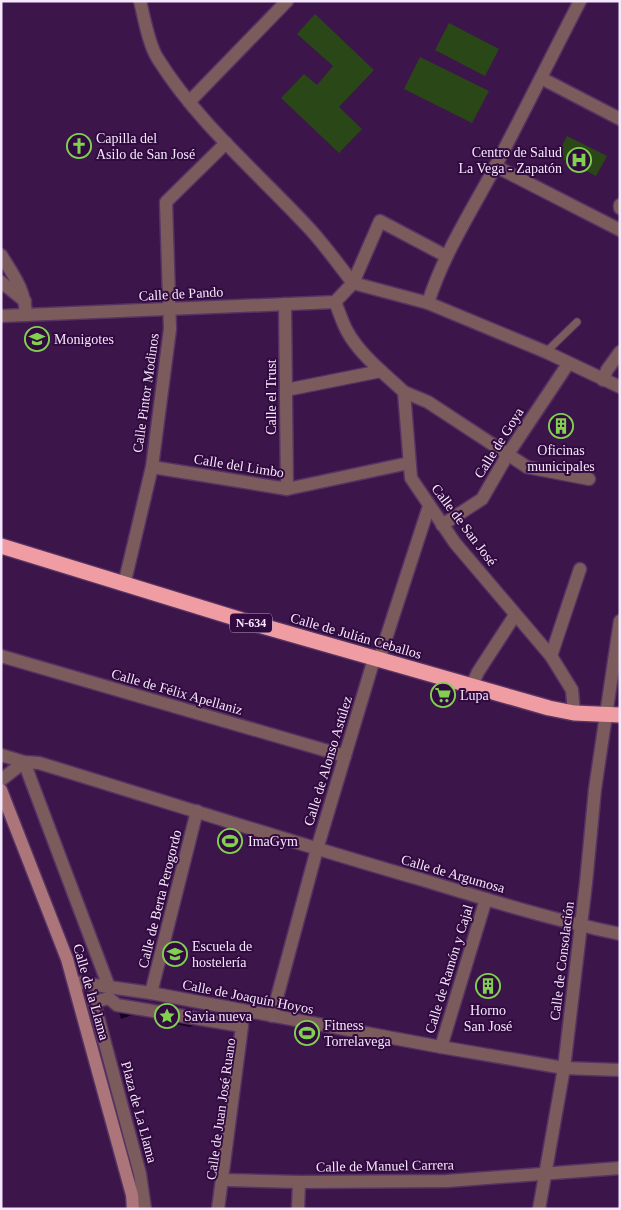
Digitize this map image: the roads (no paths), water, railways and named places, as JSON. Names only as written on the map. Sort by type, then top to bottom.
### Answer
[{"type":"highway","name":"Calle de Julián Ceballos","points":[[1,546],[124,585],[549,708],[574,713],[612,715]]},
{"type":"main road","name":"Calle de la Llama","points":[[1,790],[67,959],[132,1195],[133,1209]]},
{"type":"street","points":[[140,1],[144,20],[157,58],[190,102],[226,143],[310,228],[353,283],[428,303],[546,352],[620,387]]},
{"type":"street","points":[[190,102],[287,1]]},
{"type":"street","points":[[428,303],[434,282],[446,256],[495,166],[580,1]]},
{"type":"street","points":[[541,78],[620,119]]},
{"type":"street","name":"Calle Pintor Modinos","points":[[124,585],[152,467],[170,329],[166,202],[226,143]]},
{"type":"street","points":[[495,166],[620,230]]},
{"type":"street","points":[[446,256],[380,221],[353,283],[335,302],[346,330],[381,371],[404,392],[428,402],[527,467],[589,479]]},
{"type":"street","points":[[1,255],[21,288],[25,301],[26,315]]},
{"type":"street","points":[[1,282],[25,301]]},
{"type":"street","name":"Calle de Pando","points":[[1,316],[335,302]]},
{"type":"street","name":"Calle el Trust","points":[[285,304],[287,489]]},
{"type":"street","points":[[603,380],[607,370],[620,352]]},
{"type":"street","name":"Calle de Goya","points":[[442,525],[482,499],[508,454],[568,364]]},
{"type":"street","points":[[286,390],[381,371]]},
{"type":"street","name":"Calle de San José","points":[[404,392],[411,478],[442,525],[551,656]]},
{"type":"street","name":"Calle del Limbo","points":[[152,467],[287,489],[409,463]]},
{"type":"street","name":"Calle de Alonso Astúlez","points":[[272,1016],[317,850],[345,756],[429,506]]},
{"type":"street","points":[[574,713],[572,690],[551,656],[580,569]]},
{"type":"street","points":[[472,685],[478,672],[515,614]]},
{"type":"street","name":"Calle de Consolación","points":[[539,1209],[564,1068],[595,789],[612,715],[620,621]]},
{"type":"street","name":"Calle de Félix Apellaniz","points":[[1,656],[345,756]]},
{"type":"street","points":[[1,755],[24,762],[39,764],[197,811],[317,850]]},
{"type":"street","points":[[1,780],[24,762]]},
{"type":"street","name":"Calle de la Llama","points":[[24,762],[109,988]]},
{"type":"street","name":"Calle de Berta Perogordo","points":[[151,994],[197,811]]},
{"type":"street","name":"Calle de Argumosa","points":[[317,850],[580,926],[620,934]]},
{"type":"street","name":"Calle de Ramón y Cajal","points":[[441,1047],[486,899]]},
{"type":"street","name":"Calle de Joaquín Hoyos","points":[[74,982],[564,1068],[620,1070]]},
{"type":"street","name":"Plaza de La Llama","points":[[145,1209],[140,1174],[94,1002],[109,998],[117,1005],[242,1026],[218,1209]]},
{"type":"street","name":"Calle de Juan José Ruano","points":[[222,1209],[249,1012]]},
{"type":"street","name":"Calle de Manuel Carrera","points":[[226,1180],[299,1182],[447,1181],[620,1168]]},
{"type":"street","points":[[298,1209],[299,1182]]},
{"type":"lane","points":[[546,352],[577,322]]},
{"type":"place","name":"Capilla del Asilo de San José","points":[[79,146]]},
{"type":"place","name":"Centro de Salud La Vega - Zapatón","points":[[579,160]]},
{"type":"place","name":"Monigotes","points":[[37,339]]},
{"type":"place","name":"Oficinas municipales","points":[[561,426]]},
{"type":"place","name":"Lupa","points":[[443,695]]},
{"type":"place","name":"ImaGym","points":[[230,841]]},
{"type":"place","name":"Escuela de hostelería","points":[[175,954]]},
{"type":"place","name":"Horno San José","points":[[488,986]]},
{"type":"place","name":"Savia nueva","points":[[167,1016]]},
{"type":"place","name":"Fitness Torrelavega","points":[[307,1033]]}]
